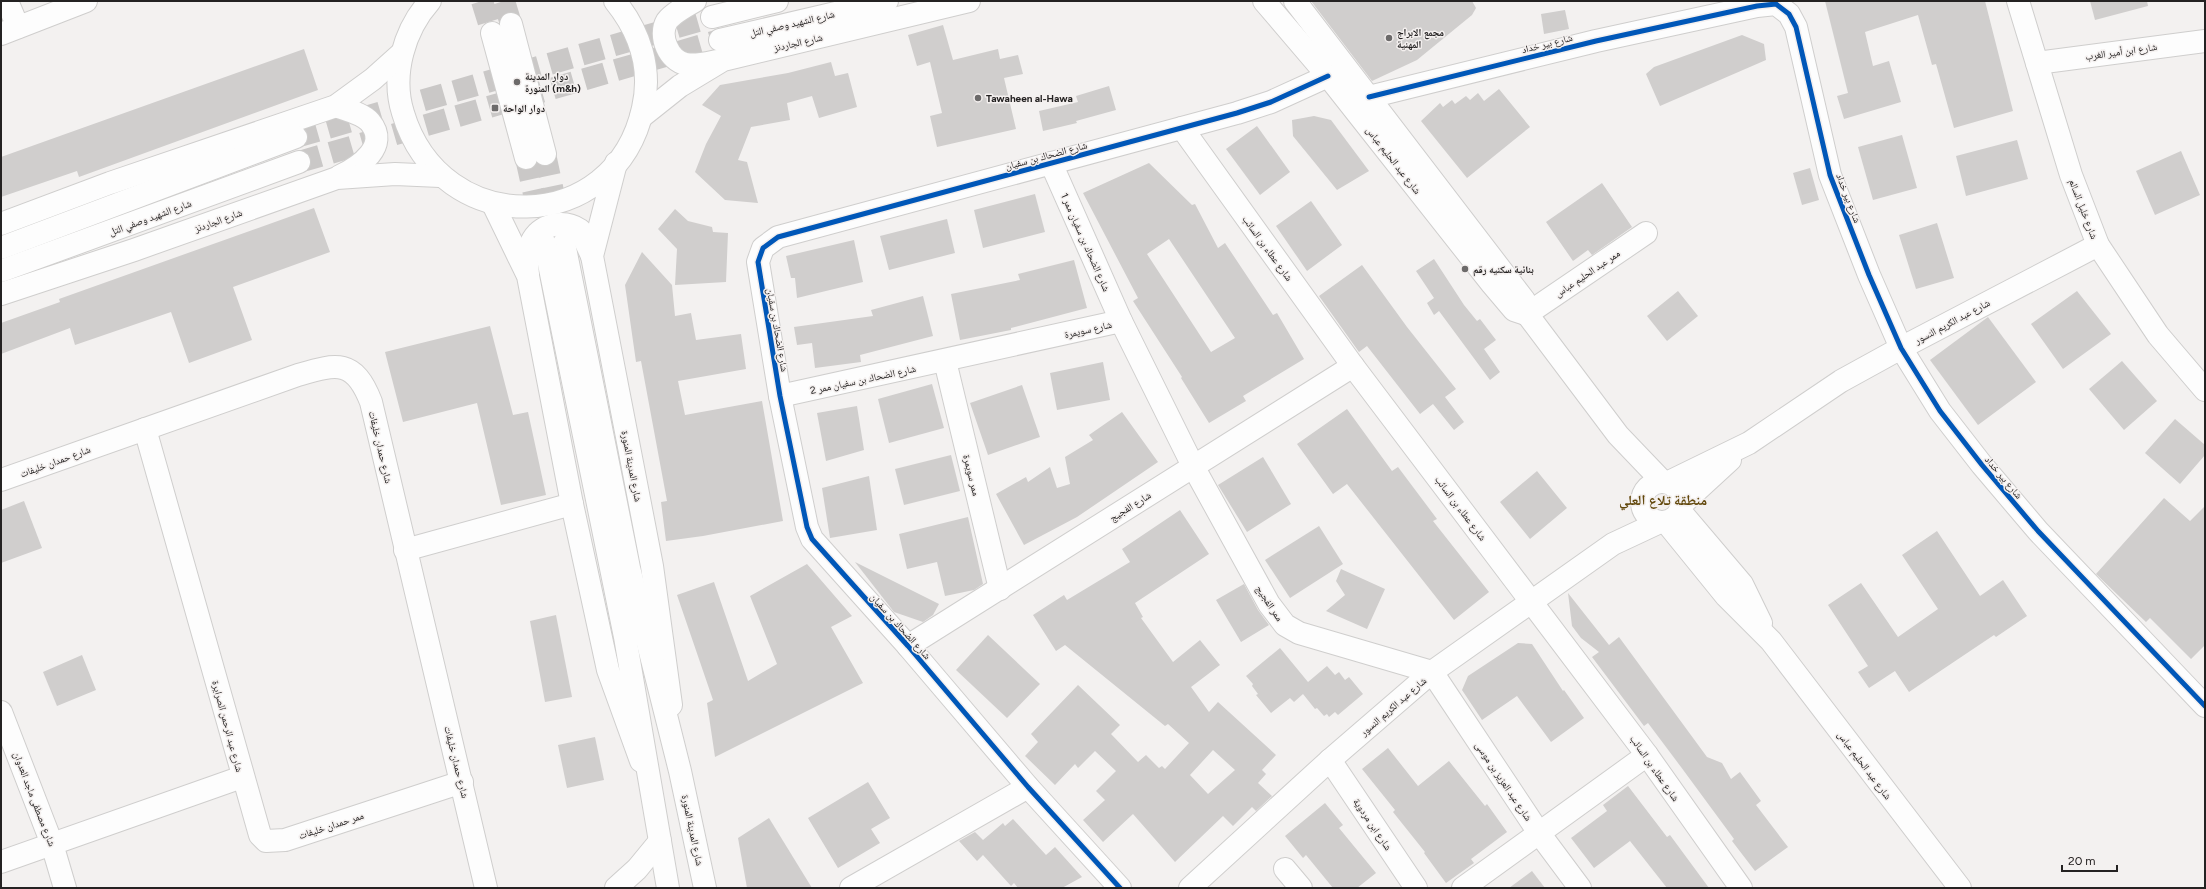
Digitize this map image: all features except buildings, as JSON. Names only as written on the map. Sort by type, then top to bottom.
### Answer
[{"type":"street","points":[[7,1],[10,30],[86,1]]},
{"type":"street","points":[[426,4],[411,30],[402,53],[398,80],[400,107],[408,132],[422,156],[440,176],[465,193],[493,204],[527,207],[560,201],[591,186],[616,163],[631,141],[641,117],[646,81],[645,63],[634,29],[615,1]]},
{"type":"street","points":[[695,1],[668,20],[664,32],[665,43],[674,56],[686,64],[704,64],[721,50]]},
{"type":"street","points":[[712,17],[777,1]]},
{"type":"street","name":"شارع الشهيد وصفي التل","points":[[721,50],[887,1]]},
{"type":"street","name":"شارع الجاردنز","points":[[641,117],[680,86],[721,50],[969,1]]},
{"type":"street","name":"شارع عبد الحليم عباس","points":[[1264,1],[1328,76],[1492,284],[1514,310],[1527,314]]},
{"type":"street","name":"شارع عبد الحليم عباس","points":[[1295,1],[1524,300],[1527,314],[1618,436],[1666,482]]},
{"type":"street","name":"شارع خليل السالم","points":[[2018,1],[2071,175],[2098,245],[2158,335],[2205,390]]},
{"type":"street","name":"شارع بير خداد","points":[[1369,97],[1596,41],[1757,6],[1776,4],[1789,14],[1796,27],[1830,175],[1869,275],[1901,348],[1940,411],[1999,485],[2093,591],[2205,706]]},
{"type":"street","points":[[501,29],[536,156]]},
{"type":"street","name":"شارع ابن أمير الغرب","points":[[2037,63],[2205,41]]},
{"type":"street","points":[[1,224],[110,183],[336,106],[373,79],[402,53]]},
{"type":"street","name":"شارع الضحاك بن سفيان","points":[[1120,888],[1028,787],[908,646],[812,539],[806,526],[780,396],[758,262],[763,248],[778,237],[1051,162],[1182,128],[1271,102],[1328,76]]},
{"type":"street","points":[[336,106],[359,115],[369,122],[375,131],[375,145],[369,156],[357,167],[337,178]]},
{"type":"street","name":"شارع عطاء بن السائب","points":[[1182,128],[1353,366],[1532,600],[1647,755],[1741,888]]},
{"type":"street","points":[[1,248],[296,137]]},
{"type":"street","name":"شارع الشهيد وصفي التل","points":[[1,271],[299,162]]},
{"type":"street","name":"شارع الضحاك بن سفيان ممر 1","points":[[1051,162],[1121,321]]},
{"type":"street","name":"شارع المدينة المنورة","points":[[616,163],[592,256],[652,566],[680,771]]},
{"type":"street","name":"شارع الجاردنز","points":[[1,294],[134,250],[337,178],[395,174],[440,176]]},
{"type":"street","name":"شارع المدينة المنورة","points":[[493,204],[528,276],[572,504],[608,670],[650,786]]},
{"type":"street","points":[[528,276],[527,262],[531,243],[534,238],[553,224],[565,224],[580,230],[592,256]]},
{"type":"street","name":"ممر عبد الحليم عباس","points":[[1527,314],[1646,232]]},
{"type":"street","name":"شارع المدينة المنورة","points":[[668,888],[555,244],[630,568],[680,771],[705,888]]},
{"type":"street","name":"شارع عبد الكريم النسور","points":[[1666,482],[1749,443],[1841,381],[2098,245]]},
{"type":"street","name":"شارع سويمرة","points":[[945,361],[1121,321],[1193,466]]},
{"type":"street","name":"شارع الضحاك بن سفيان ممر 2","points":[[780,396],[945,361]]},
{"type":"street","name":"ممر سويمرة","points":[[945,361],[1000,589]]},
{"type":"street","name":"شارع الفجيج","points":[[908,646],[1353,366]]},
{"type":"street","name":"شارع حمدان خليفات","points":[[1,480],[298,375],[327,367],[341,367],[353,372],[364,384],[371,402],[486,888]]},
{"type":"street","name":"شارع عبد الرحمن الصرايرة","points":[[1,862],[242,777],[145,429]]},
{"type":"street","name":"شارع عبد الحليم عباس","points":[[1618,436],[1642,502]]},
{"type":"street","name":"شارع عبد الكريم النسور","points":[[1190,888],[1330,760],[1432,672],[1613,544],[1672,515],[1749,443]]},
{"type":"street","name":"ممر الفجيج","points":[[1193,466],[1269,604],[1285,625],[1299,633],[1432,672]]},
{"type":"street","points":[[1666,482],[1679,491],[1672,515],[1649,518],[1642,502],[1650,485],[1666,482]]},
{"type":"street","name":"شارع عبد الكريم النسور","points":[[1613,544],[1642,502]]},
{"type":"street","points":[[405,550],[572,504]]},
{"type":"street","name":"شارع عبد الحليم عباس","points":[[1672,515],[1726,596],[1771,642],[1960,888]]},
{"type":"street","name":"شارع عبد العزيز بن موسى","points":[[1432,672],[1539,833],[1580,888]]},
{"type":"street","name":"شارع مصطفى ماجد العدوان","points":[[1,712],[52,844],[66,888]]},
{"type":"street","points":[[1463,888],[1647,755]]},
{"type":"street","name":"شارع ابن مردوية","points":[[1330,760],[1416,888]]},
{"type":"street","name":"ممر حمدان خليفات","points":[[242,777],[260,835],[266,841],[274,842],[285,840],[462,782]]},
{"type":"street","points":[[851,888],[1028,787]]},
{"type":"street","points":[[616,888],[637,869],[660,841]]},
{"type":"street","points":[[1285,869],[1301,888]]},
{"type":"tunnel","points":[[482,1],[492,33]]},
{"type":"tunnel","points":[[504,1],[511,24]]},
{"type":"tunnel","points":[[296,137],[712,17]]},
{"type":"tunnel","points":[[299,162],[720,40]]},
{"type":"tunnel","points":[[545,154],[564,243]]},
{"type":"tunnel","points":[[526,158],[545,244]]},
{"type":"cycle path","points":[[1369,97],[1596,41],[1757,6],[1776,4],[1789,14],[1796,27],[1830,175],[1869,275],[1901,348],[1940,411],[1982,465],[2038,531],[2205,706]]},
{"type":"cycle path","points":[[1120,888],[1028,787],[908,646],[812,539],[807,527],[780,396],[758,262],[763,248],[778,237],[1237,113],[1271,102],[1328,76]]},
{"type":"place","name":"مجمع الابراج المهنية","points":[[1389,38]]},
{"type":"place","name":"دوار المدينة المنورة (m&h)","points":[[517,82]]},
{"type":"place","name":"Tawaheen al-Hawa","points":[[978,98]]},
{"type":"place","name":"دوار الواحة","points":[[495,108]]},
{"type":"place","name":"بنائية سكنيه رقم","points":[[1465,269]]},
{"type":"district","name":"منطقة تلاع العلي","points":[[1663,500]]}]
